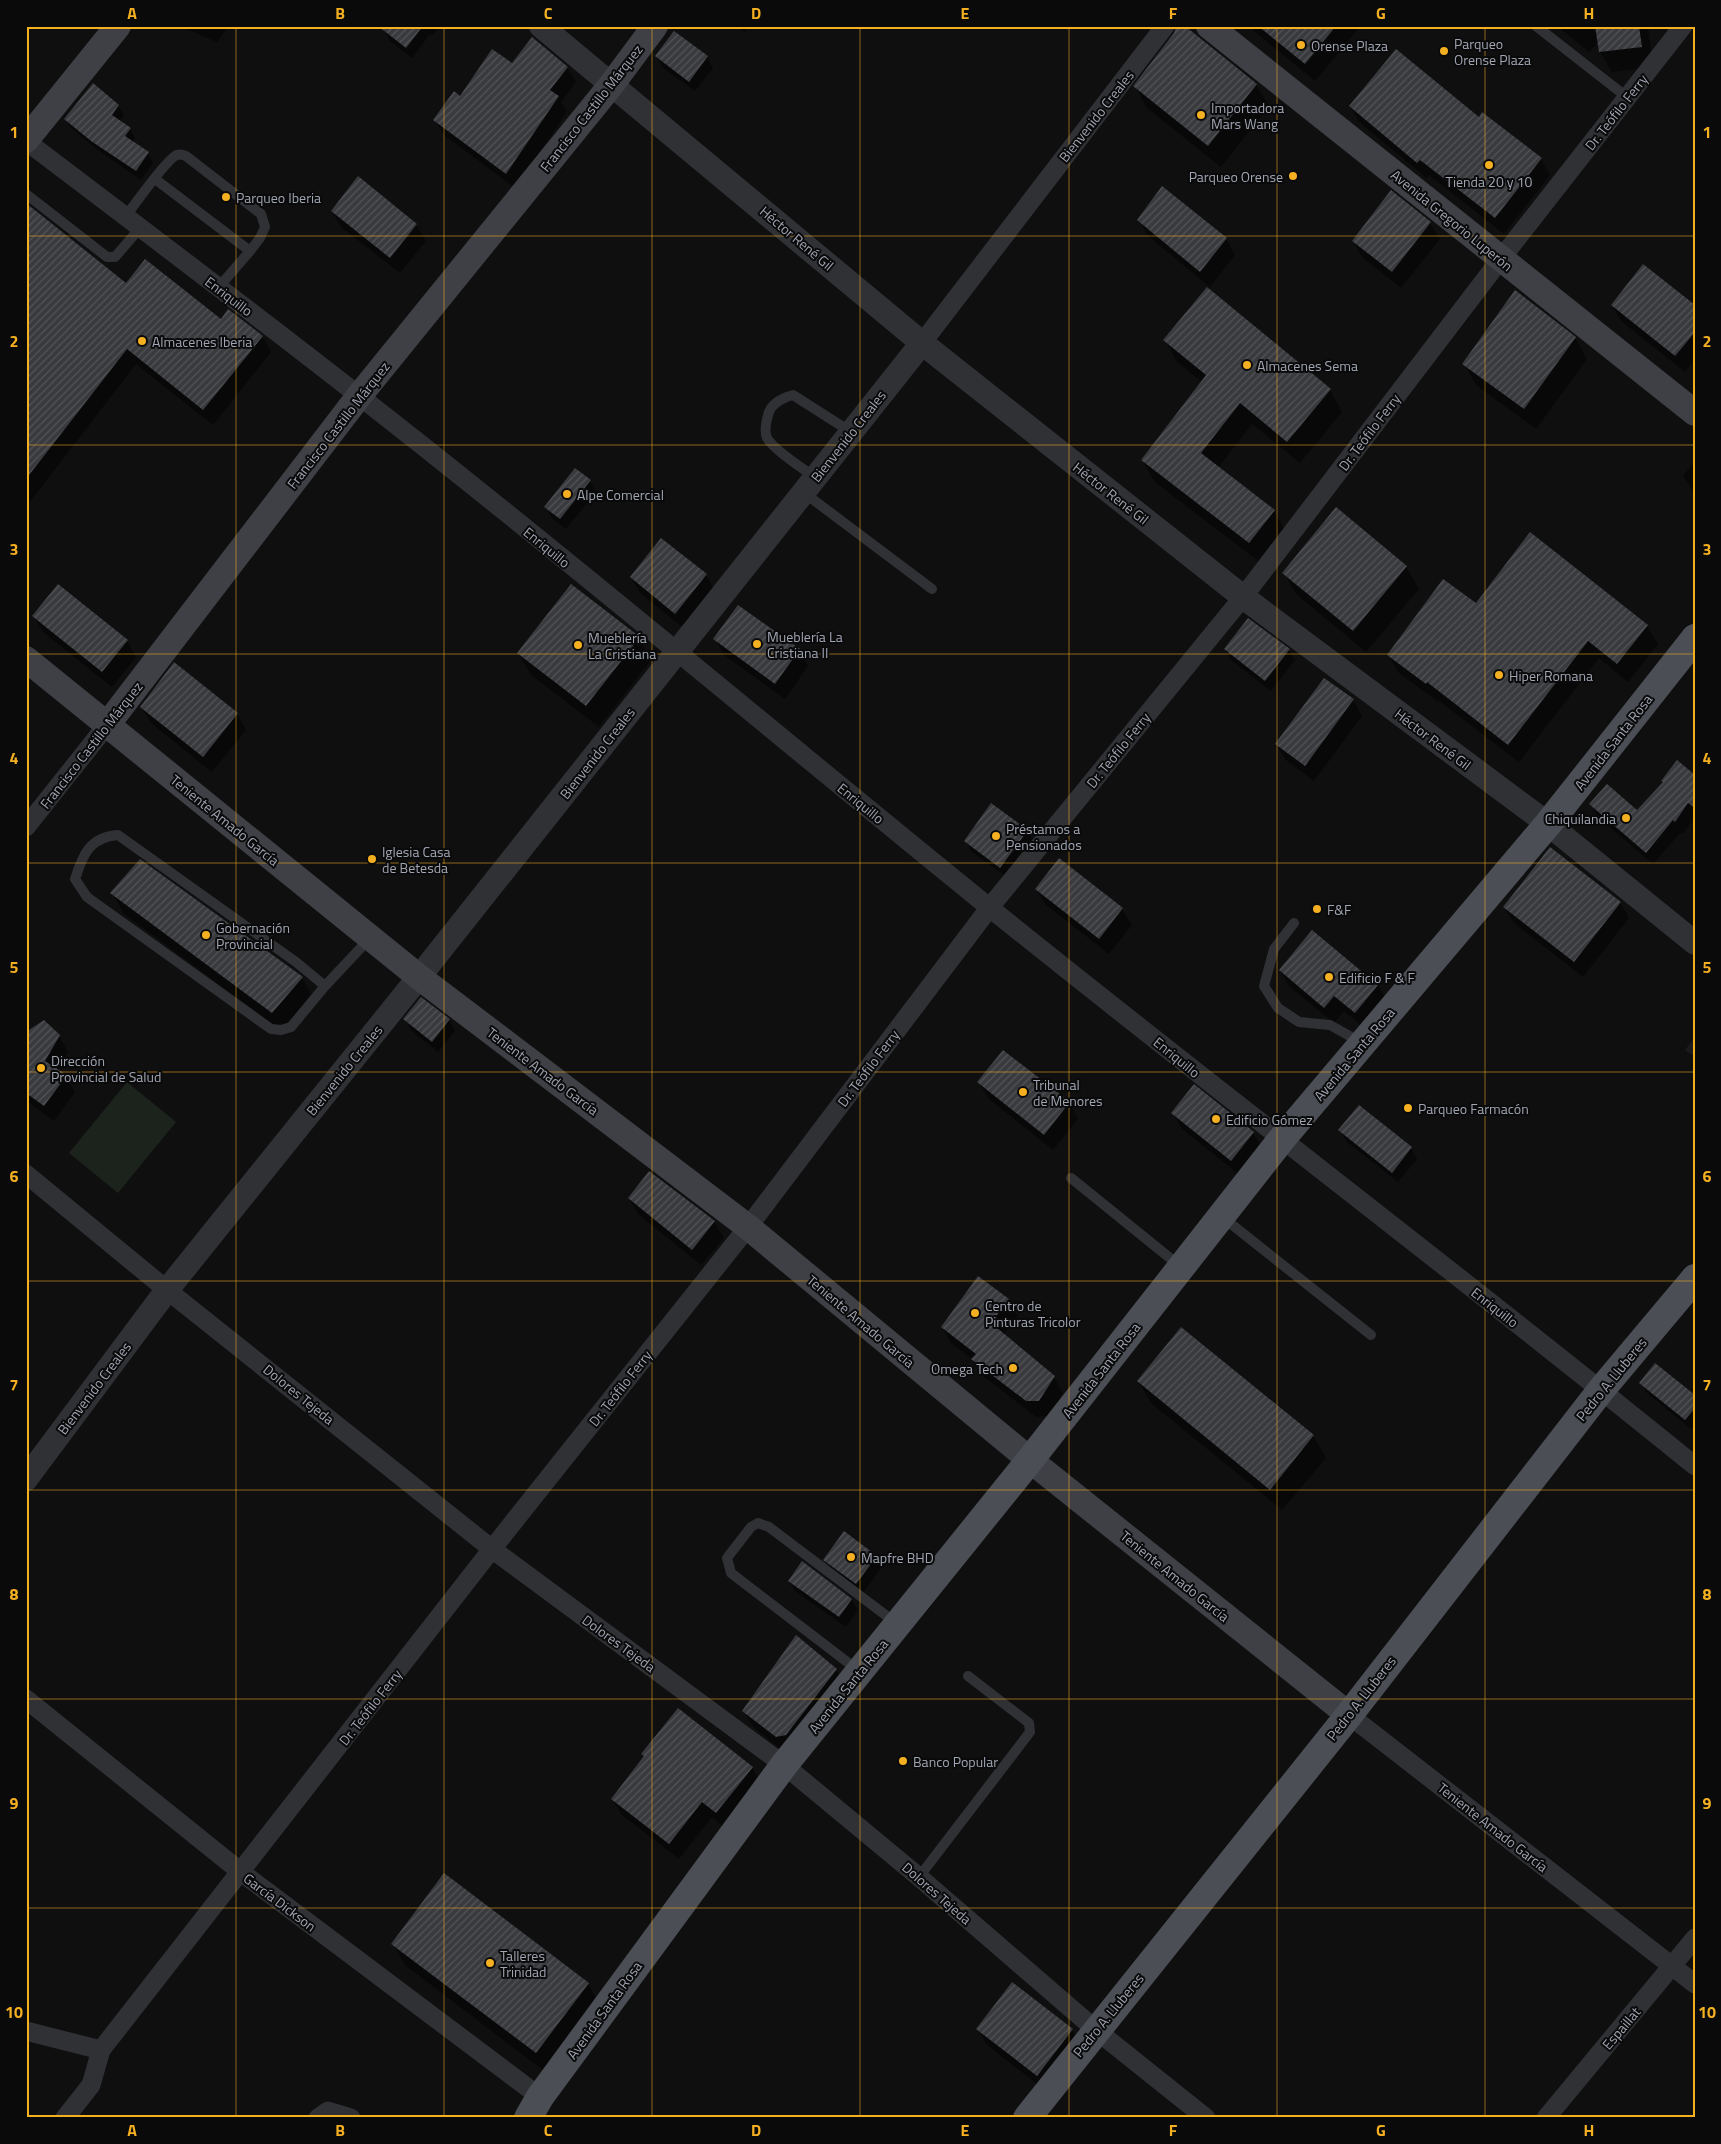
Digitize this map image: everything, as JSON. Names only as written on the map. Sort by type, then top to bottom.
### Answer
[{"type":"main road","points":[[26,141],[118,26]]},
{"type":"main road","name":"Francisco Castillo Márquez","points":[[107,725],[359,396],[612,84],[655,26]]},
{"type":"main road","name":"Avenida Gregorio Luperón","points":[[1209,26],[1500,260],[1695,413]]},
{"type":"main road","name":"Avenida Santa Rosa","points":[[534,2107],[784,1765],[1030,1460],[1281,1140],[1548,824],[1695,638]]},
{"type":"main road","name":"Teniente Amado García","points":[[26,659],[419,977],[748,1227],[1030,1460],[1349,1715]]},
{"type":"main road","name":"Pedro A. Lluberes","points":[[1026,2118],[1349,1715],[1601,1390],[1695,1278]]},
{"type":"street","name":"Héctor René Gil","points":[[541,26],[922,343],[1243,597],[1548,824],[1695,943]]},
{"type":"street","name":"Bienvenido Creales","points":[[26,1479],[167,1290],[419,977],[922,343],[1165,26]]},
{"type":"street","name":"Dr. Teófilo Ferry","points":[[65,2118],[90,2085],[101,2050],[492,1549],[748,1227],[990,907],[1243,597],[1500,260],[1683,26]]},
{"type":"street","name":"Enriquillo","points":[[26,141],[359,396],[990,907],[1281,1140],[1601,1390],[1695,1466]]},
{"type":"street","name":"Francisco Castillo Márquez","points":[[26,827],[107,725]]},
{"type":"street","name":"Dolores Tejeda","points":[[26,1174],[167,1290],[492,1549],[784,1765],[919,1877],[1096,2030],[1206,2118]]},
{"type":"street","name":"García Dickson","points":[[26,1699],[534,2107]]},
{"type":"street","name":"Teniente Amado García","points":[[1349,1715],[1695,1984]]},
{"type":"street","name":"Espaillat","points":[[1546,2118],[1695,1938]]},
{"type":"street","points":[[26,2031],[101,2050]]},
{"type":"street","points":[[318,2117],[328,2111],[351,2118]]},
{"type":"lane","points":[[1536,26],[1628,98]]},
{"type":"lane","points":[[26,194],[107,257],[115,257],[155,180],[175,156],[180,154],[186,156],[261,214],[265,227],[260,238],[250,251],[218,288]]},
{"type":"lane","points":[[155,180],[250,251]]},
{"type":"lane","points":[[851,432],[793,395],[781,398],[769,410],[765,425],[767,438],[809,485],[932,589]]},
{"type":"lane","points":[[325,986],[296,962],[118,835],[106,836],[95,841],[80,864],[75,879],[86,897],[271,1029],[282,1030],[291,1027],[370,937]]},
{"type":"lane","points":[[1294,923],[1274,949],[1264,986],[1278,1008],[1299,1022],[1330,1026],[1362,1044]]},
{"type":"lane","points":[[1072,1178],[1181,1267]]},
{"type":"lane","points":[[1221,1216],[1371,1335]]},
{"type":"lane","points":[[860,1672],[731,1573],[727,1558],[751,1527],[758,1523],[769,1527],[898,1625]]},
{"type":"lane","points":[[919,1877],[1030,1732],[1030,1723],[968,1676]]},
{"type":"shaded area","points":[[1695,1037],[1695,1057],[1685,1050]]},
{"type":"shaded area","points":[[127,1082],[176,1122],[118,1193],[69,1153]]},
{"type":"building","points":[[378,26],[423,26],[406,48]]},
{"type":"building","name":"Importadora Mars Wang","points":[[1176,26],[1185,26],[1257,84],[1208,146],[1133,86],[1174,33]]},
{"type":"building","name":"Orense Plaza","points":[[1258,26],[1336,26],[1305,64]]},
{"type":"building","points":[[1595,26],[1639,26],[1642,47],[1599,52]]},
{"type":"building","points":[[674,31],[708,56],[689,82],[655,56]]},
{"type":"building","points":[[532,37],[568,67],[550,90],[559,96],[506,174],[433,120],[454,91],[460,96],[492,49],[512,63]]},
{"type":"building","points":[[1396,49],[1479,117],[1482,112],[1542,158],[1495,218],[1420,160],[1417,163],[1349,106]]},
{"type":"building","points":[[93,83],[119,105],[112,115],[131,128],[125,136],[149,152],[136,171],[91,141],[64,119]]},
{"type":"building","points":[[358,176],[417,224],[390,258],[331,211]]},
{"type":"building","points":[[1162,186],[1227,238],[1200,272],[1137,220]]},
{"type":"building","points":[[1391,190],[1431,222],[1392,272],[1352,241]]},
{"type":"building","name":"Almacenes Iberia","points":[[26,203],[126,283],[145,259],[221,319],[228,309],[263,336],[203,410],[127,349],[26,479]]},
{"type":"building","points":[[1643,264],[1695,305],[1695,332],[1675,356],[1611,305]]},
{"type":"building","points":[[1207,287],[1331,389],[1287,442],[1240,403],[1201,453],[1275,510],[1249,543],[1141,460],[1206,375],[1163,340]]},
{"type":"building","points":[[1515,290],[1576,337],[1524,409],[1462,364]]},
{"type":"building","name":"Alpe Comercial","points":[[575,468],[591,480],[560,519],[544,507]]},
{"type":"building","points":[[1336,507],[1407,566],[1353,631],[1282,573]]},
{"type":"building","points":[[1530,532],[1648,625],[1617,664],[1588,641],[1508,745],[1427,682],[1426,684],[1387,655],[1443,579],[1476,603]]},
{"type":"building","points":[[661,538],[707,574],[675,614],[630,577]]},
{"type":"building","points":[[58,584],[128,640],[102,672],[32,616]]},
{"type":"building","name":"Mueblería La Cristiana","points":[[571,584],[640,637],[586,706],[517,653]]},
{"type":"building","name":"Mueblería La Cristiana II","points":[[738,605],[800,649],[775,684],[713,639]]},
{"type":"building","points":[[1248,618],[1290,649],[1265,681],[1224,649]]},
{"type":"building","points":[[174,662],[238,713],[203,757],[140,707]]},
{"type":"building","points":[[1324,678],[1354,699],[1305,766],[1275,744]]},
{"type":"building","points":[[1677,760],[1695,775],[1695,808],[1688,803],[1675,822],[1673,820],[1646,853],[1589,804],[1607,784],[1637,810],[1663,782],[1661,781]]},
{"type":"building","name":"Préstamos a Pensionados","points":[[991,803],[1028,830],[1000,868],[964,841]]},
{"type":"building","points":[[1550,847],[1621,902],[1574,962],[1503,907]]},
{"type":"building","points":[[1059,858],[1123,908],[1099,939],[1035,889]]},
{"type":"building","name":"Gobernación Provincial","points":[[140,859],[303,977],[272,1013],[110,893]]},
{"type":"building","name":"Edificio F & F","points":[[1312,930],[1378,985],[1355,1013],[1334,996],[1324,1008],[1279,970]]},
{"type":"building","points":[[421,997],[450,1019],[432,1042],[403,1019]]},
{"type":"building","name":"Dirección Provincial de Salud","points":[[44,1020],[60,1035],[45,1061],[67,1075],[44,1106],[26,1093],[26,1032]]},
{"type":"building","name":"Tribunal de Menores","points":[[1003,1050],[1070,1102],[1044,1135],[977,1082]]},
{"type":"building","name":"Edificio Gómez","points":[[1194,1084],[1254,1132],[1231,1161],[1171,1113]]},
{"type":"building","points":[[1359,1105],[1412,1147],[1392,1173],[1338,1130]]},
{"type":"building","points":[[649,1171],[715,1221],[692,1250],[628,1198]]},
{"type":"building","points":[[978,1276],[1009,1299],[991,1323],[1055,1376],[1039,1401],[1026,1401],[971,1359],[976,1354],[941,1327]]},
{"type":"building","points":[[1181,1327],[1314,1435],[1270,1490],[1137,1381]]},
{"type":"building","points":[[1655,1363],[1695,1395],[1695,1408],[1685,1420],[1639,1383]]},
{"type":"building","name":"Mapfre BHD","points":[[844,1531],[877,1556],[856,1584],[823,1560]]},
{"type":"building","points":[[802,1561],[852,1599],[839,1617],[788,1581]]},
{"type":"building","points":[[796,1635],[837,1669],[786,1735],[776,1737],[742,1711]]},
{"type":"building","points":[[678,1708],[753,1767],[716,1813],[702,1802],[669,1844],[611,1799],[644,1756],[641,1754]]},
{"type":"building","name":"Talleres Trinidad","points":[[444,1873],[589,1983],[536,2053],[391,1944]]},
{"type":"building","points":[[1012,1982],[1073,2029],[1037,2076],[976,2029]]},
{"type":"place","name":"Orense Plaza","points":[[1301,45]]},
{"type":"place","name":"Parqueo Orense Plaza","points":[[1444,51]]},
{"type":"place","name":"Importadora Mars Wang","points":[[1201,115]]},
{"type":"place","name":"Tienda 20 y 10","points":[[1489,165]]},
{"type":"place","name":"Parqueo Orense","points":[[1293,176]]},
{"type":"place","name":"Parqueo Iberia","points":[[226,197]]},
{"type":"place","name":"Almacenes Iberia","points":[[142,341]]},
{"type":"place","name":"Almacenes Sema","points":[[1247,365]]},
{"type":"place","name":"Alpe Comercial","points":[[567,494]]},
{"type":"place","name":"Mueblería La Cristiana II","points":[[757,644]]},
{"type":"place","name":"Mueblería La Cristiana","points":[[578,645]]},
{"type":"place","name":"Hiper Romana","points":[[1499,675]]},
{"type":"place","name":"Chiquilandia","points":[[1626,818]]},
{"type":"place","name":"Préstamos a Pensionados","points":[[996,836]]},
{"type":"place","name":"Iglesia Casa de Betesda","points":[[372,859]]},
{"type":"place","name":"F&F","points":[[1317,909]]},
{"type":"place","name":"Gobernación Provincial","points":[[206,935]]},
{"type":"place","name":"Edificio F & F","points":[[1329,977]]},
{"type":"place","name":"Dirección Provincial de Salud","points":[[41,1068]]},
{"type":"place","name":"Tribunal de Menores","points":[[1023,1092]]},
{"type":"place","name":"Parqueo Farmacón","points":[[1408,1108]]},
{"type":"place","name":"Edificio Gómez","points":[[1216,1119]]},
{"type":"place","name":"Centro de Pinturas Tricolor","points":[[975,1313]]},
{"type":"place","name":"Omega Tech","points":[[1013,1368]]},
{"type":"place","name":"Mapfre BHD","points":[[851,1557]]},
{"type":"place","name":"Banco Popular","points":[[903,1761]]},
{"type":"place","name":"Talleres Trinidad","points":[[490,1963]]}]
